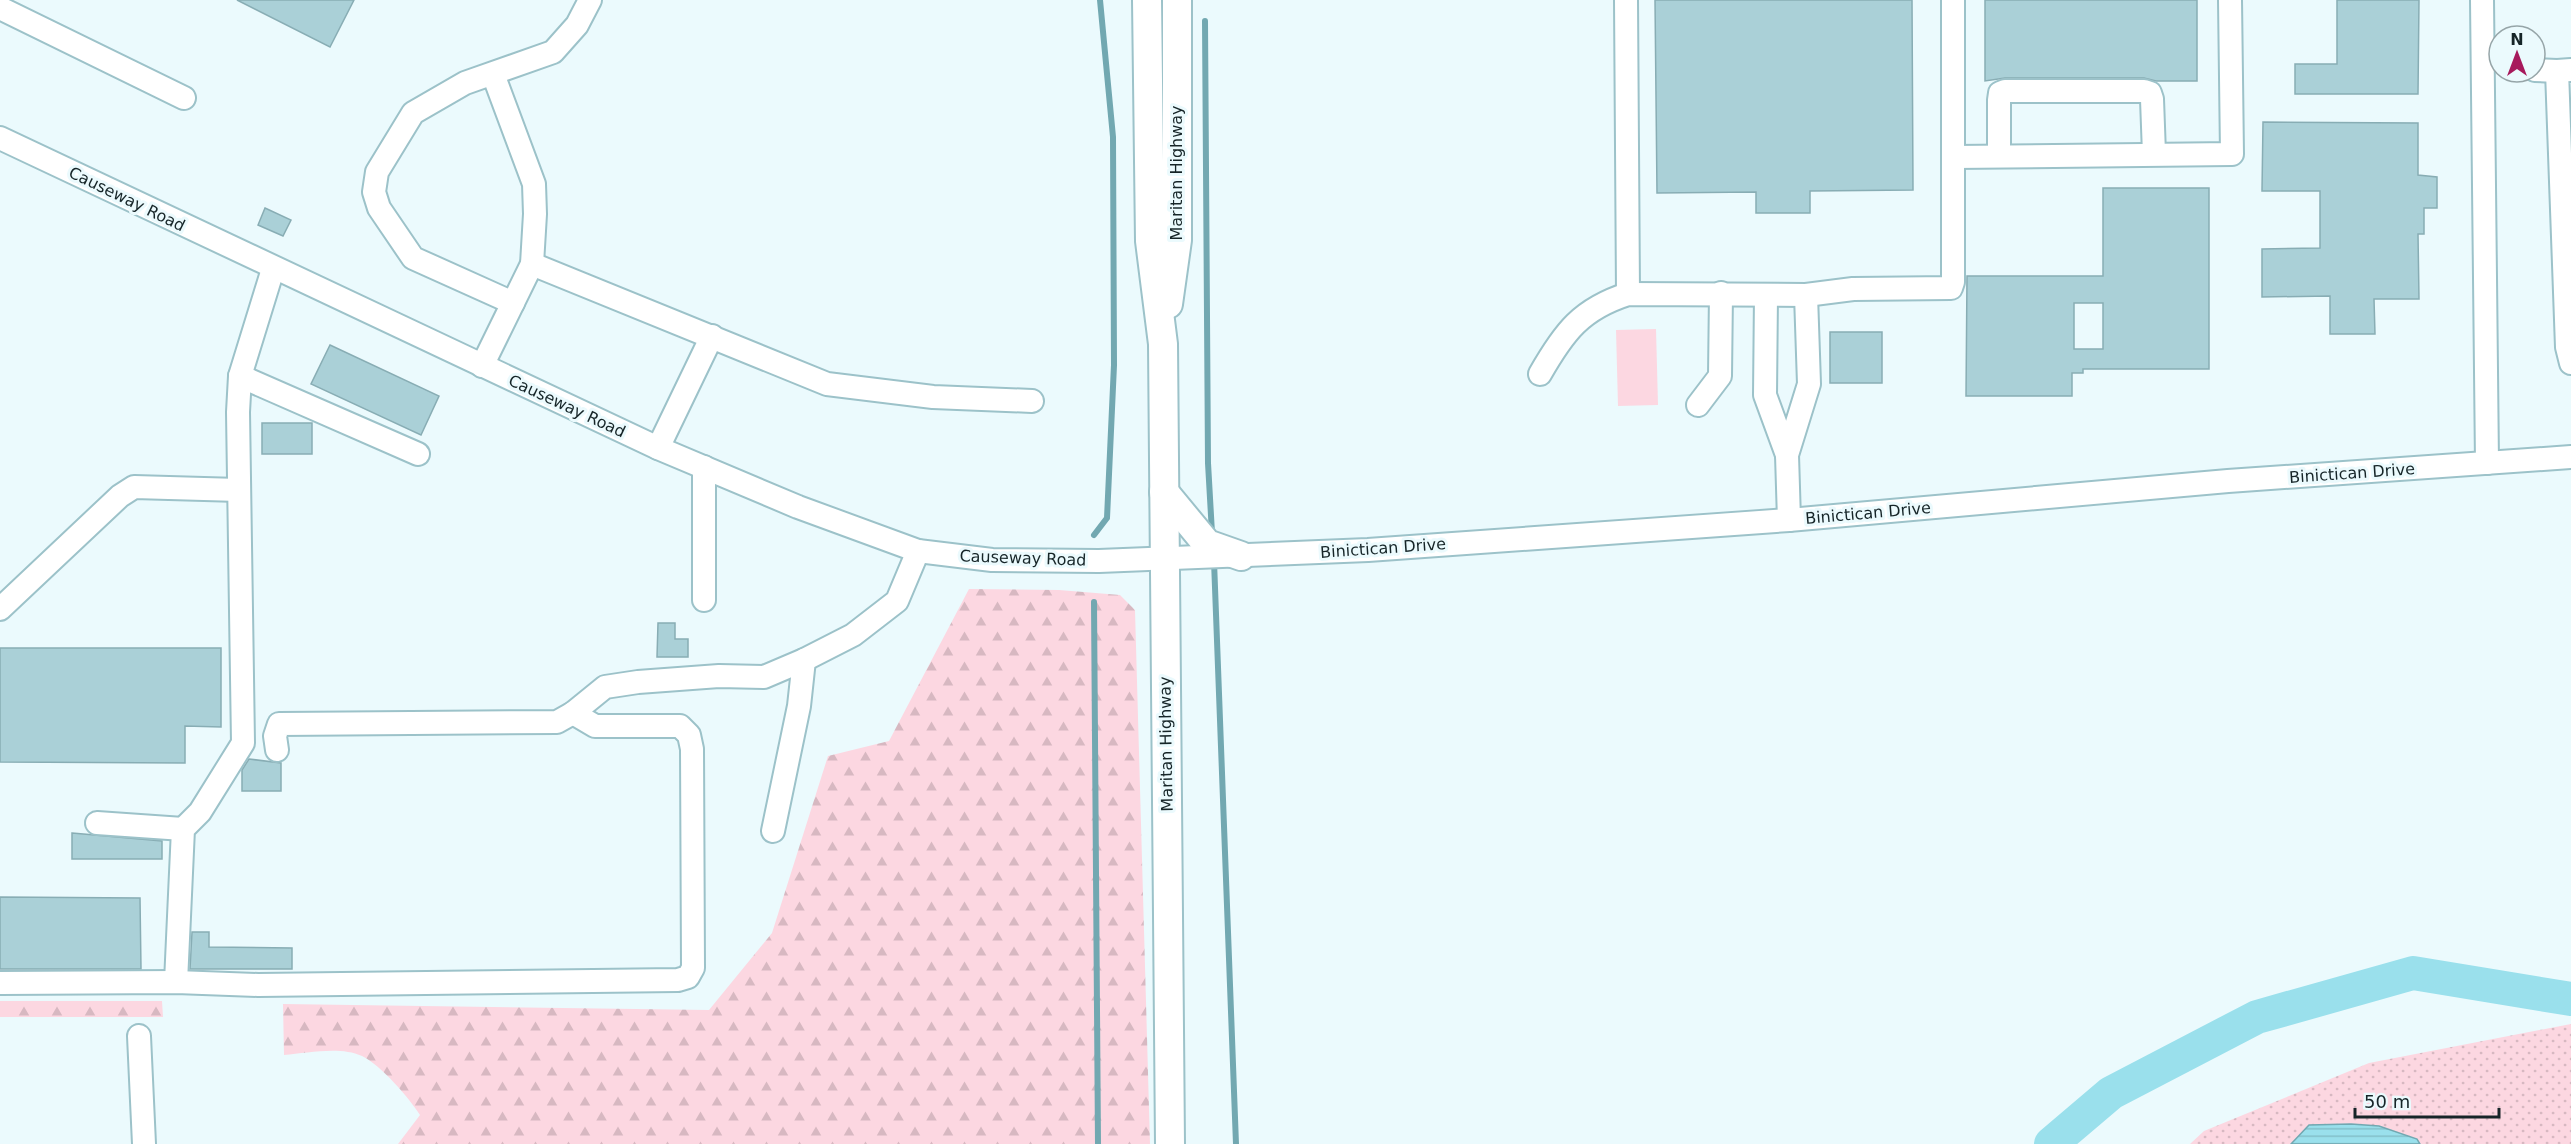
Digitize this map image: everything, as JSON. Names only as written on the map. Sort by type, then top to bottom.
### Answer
[{"type":"main road","name":"Maritan Highway","points":[[1148,0],[1150,241],[1163,344],[1170,1144]]},
{"type":"main road","name":"Maritan Highway","points":[[1163,344],[1177,240],[1177,0]]},
{"type":"main road","points":[[1164,492],[1207,544],[1241,556]]},
{"type":"street","points":[[513,303],[413,258],[379,208],[374,192],[377,172],[413,113],[465,83],[553,52],[577,26],[590,0]]},
{"type":"street","points":[[1626,0],[1629,294]]},
{"type":"street","points":[[1540,374],[1557,343],[1574,322],[1603,302],[1629,294],[1806,295],[1853,289],[1951,288],[1953,282],[1954,157],[1953,0]]},
{"type":"street","points":[[1954,157],[2232,153],[2230,0]]},
{"type":"street","points":[[2482,0],[2487,39]]},
{"type":"street","points":[[0,8],[183,98]]},
{"type":"street","points":[[2554,70],[2566,347],[2571,363]]},
{"type":"street","points":[[482,366],[532,264],[534,184],[493,74]]},
{"type":"street","points":[[2487,463],[2491,84]]},
{"type":"street","points":[[1999,156],[1999,100],[2000,93],[2005,91],[2144,91],[2150,93],[2154,154]]},
{"type":"street","name":"Causeway Road","points":[[0,138],[658,448],[798,507],[918,551],[992,560],[1164,560]]},
{"type":"street","points":[[532,264],[827,384],[933,397],[1032,401]]},
{"type":"street","points":[[176,982],[183,829],[200,812],[243,742],[239,490],[240,376],[273,268]]},
{"type":"street","points":[[1698,405],[1720,376],[1721,293]]},
{"type":"street","points":[[1766,295],[1765,395],[1787,455],[1789,520]]},
{"type":"street","points":[[1787,455],[1809,384],[1806,295]]},
{"type":"street","points":[[658,448],[712,336]]},
{"type":"street","points":[[240,376],[418,454]]},
{"type":"street","name":"Binictican Drive","points":[[1164,560],[1368,550],[1789,520],[2228,481],[2571,457]]},
{"type":"street","points":[[704,467],[704,600]]},
{"type":"street","points":[[0,609],[120,496],[134,488],[239,490]]},
{"type":"street","points":[[277,750],[275,736],[279,724],[558,722],[605,687],[684,679],[764,677],[804,660],[853,634],[879,617],[897,601],[918,551]]},
{"type":"street","points":[[773,831],[799,706],[804,660]]},
{"type":"street","points":[[0,983],[176,982],[258,985],[678,980],[688,977],[693,968],[692,749],[688,735],[680,726],[595,726],[573,713]]},
{"type":"street","points":[[97,823],[183,829]]},
{"type":"street","points":[[139,1036],[144,1144]]},
{"type":"green space","points":[[1656,329],[1658,405],[1618,406],[1616,330]]},
{"type":"green space","points":[[969,589],[1059,590],[1120,595],[1135,610],[1150,1144],[398,1144],[420,1115],[386,1074],[370,1060],[344,1051],[284,1055],[283,1004],[709,1010],[772,933],[828,756],[889,741]]},
{"type":"green space","points":[[0,1001],[162,1001],[163,1017],[0,1017]]},
{"type":"green space","points":[[2571,1024],[2571,1144],[2190,1144],[2204,1131],[2369,1063]]},
{"type":"water","points":[[2309,1125],[2379,1126],[2417,1139],[2420,1144],[2291,1144]]},
{"type":"building","points":[[237,0],[354,0],[330,47]]},
{"type":"building","points":[[1655,0],[1912,0],[1913,190],[1810,191],[1810,213],[1756,213],[1756,192],[1657,193]]},
{"type":"building","points":[[1985,0],[2197,0],[2197,81],[2156,81],[2144,78],[2005,78],[1985,81]]},
{"type":"building","points":[[2337,0],[2419,0],[2418,94],[2295,94],[2295,64],[2337,64]]},
{"type":"building","points":[[2263,122],[2418,123],[2418,175],[2437,177],[2437,208],[2424,208],[2424,234],[2418,234],[2419,299],[2374,299],[2375,334],[2330,334],[2330,296],[2262,297],[2262,249],[2320,248],[2320,191],[2262,191]]},
{"type":"building","points":[[2103,188],[2209,188],[2209,369],[2083,369],[2083,373],[2072,373],[2072,396],[1966,396],[1967,276],[2103,276]],"holes":[[[2074,303],[2103,303],[2103,349],[2074,349]]]},
{"type":"building","points":[[265,208],[291,220],[283,236],[258,225]]},
{"type":"building","points":[[1830,332],[1882,332],[1882,383],[1830,383]]},
{"type":"building","points":[[330,345],[439,396],[421,435],[311,384]]},
{"type":"building","points":[[262,423],[312,423],[312,454],[262,454]]},
{"type":"building","points":[[658,623],[675,623],[675,639],[688,639],[688,657],[657,657]]},
{"type":"building","points":[[0,648],[221,648],[221,727],[185,726],[185,763],[0,762]]},
{"type":"building","points":[[249,759],[281,763],[281,791],[242,791],[242,770]]},
{"type":"building","points":[[72,833],[162,841],[162,859],[72,859]]},
{"type":"building","points":[[0,897],[140,898],[141,969],[0,969]]},
{"type":"building","points":[[192,932],[209,932],[209,947],[292,948],[292,969],[190,969]]},
{"type":"waterway","points":[[1094,535],[1107,518],[1114,365],[1113,137],[1100,0]]},
{"type":"waterway","points":[[1205,21],[1208,463],[1212,533]]},
{"type":"waterway","points":[[1214,561],[1236,1144]]},
{"type":"waterway","points":[[1094,602],[1098,1144]]},
{"type":"waterway","points":[[2051,1144],[2111,1093],[2257,1017],[2413,973],[2571,999]]}]
